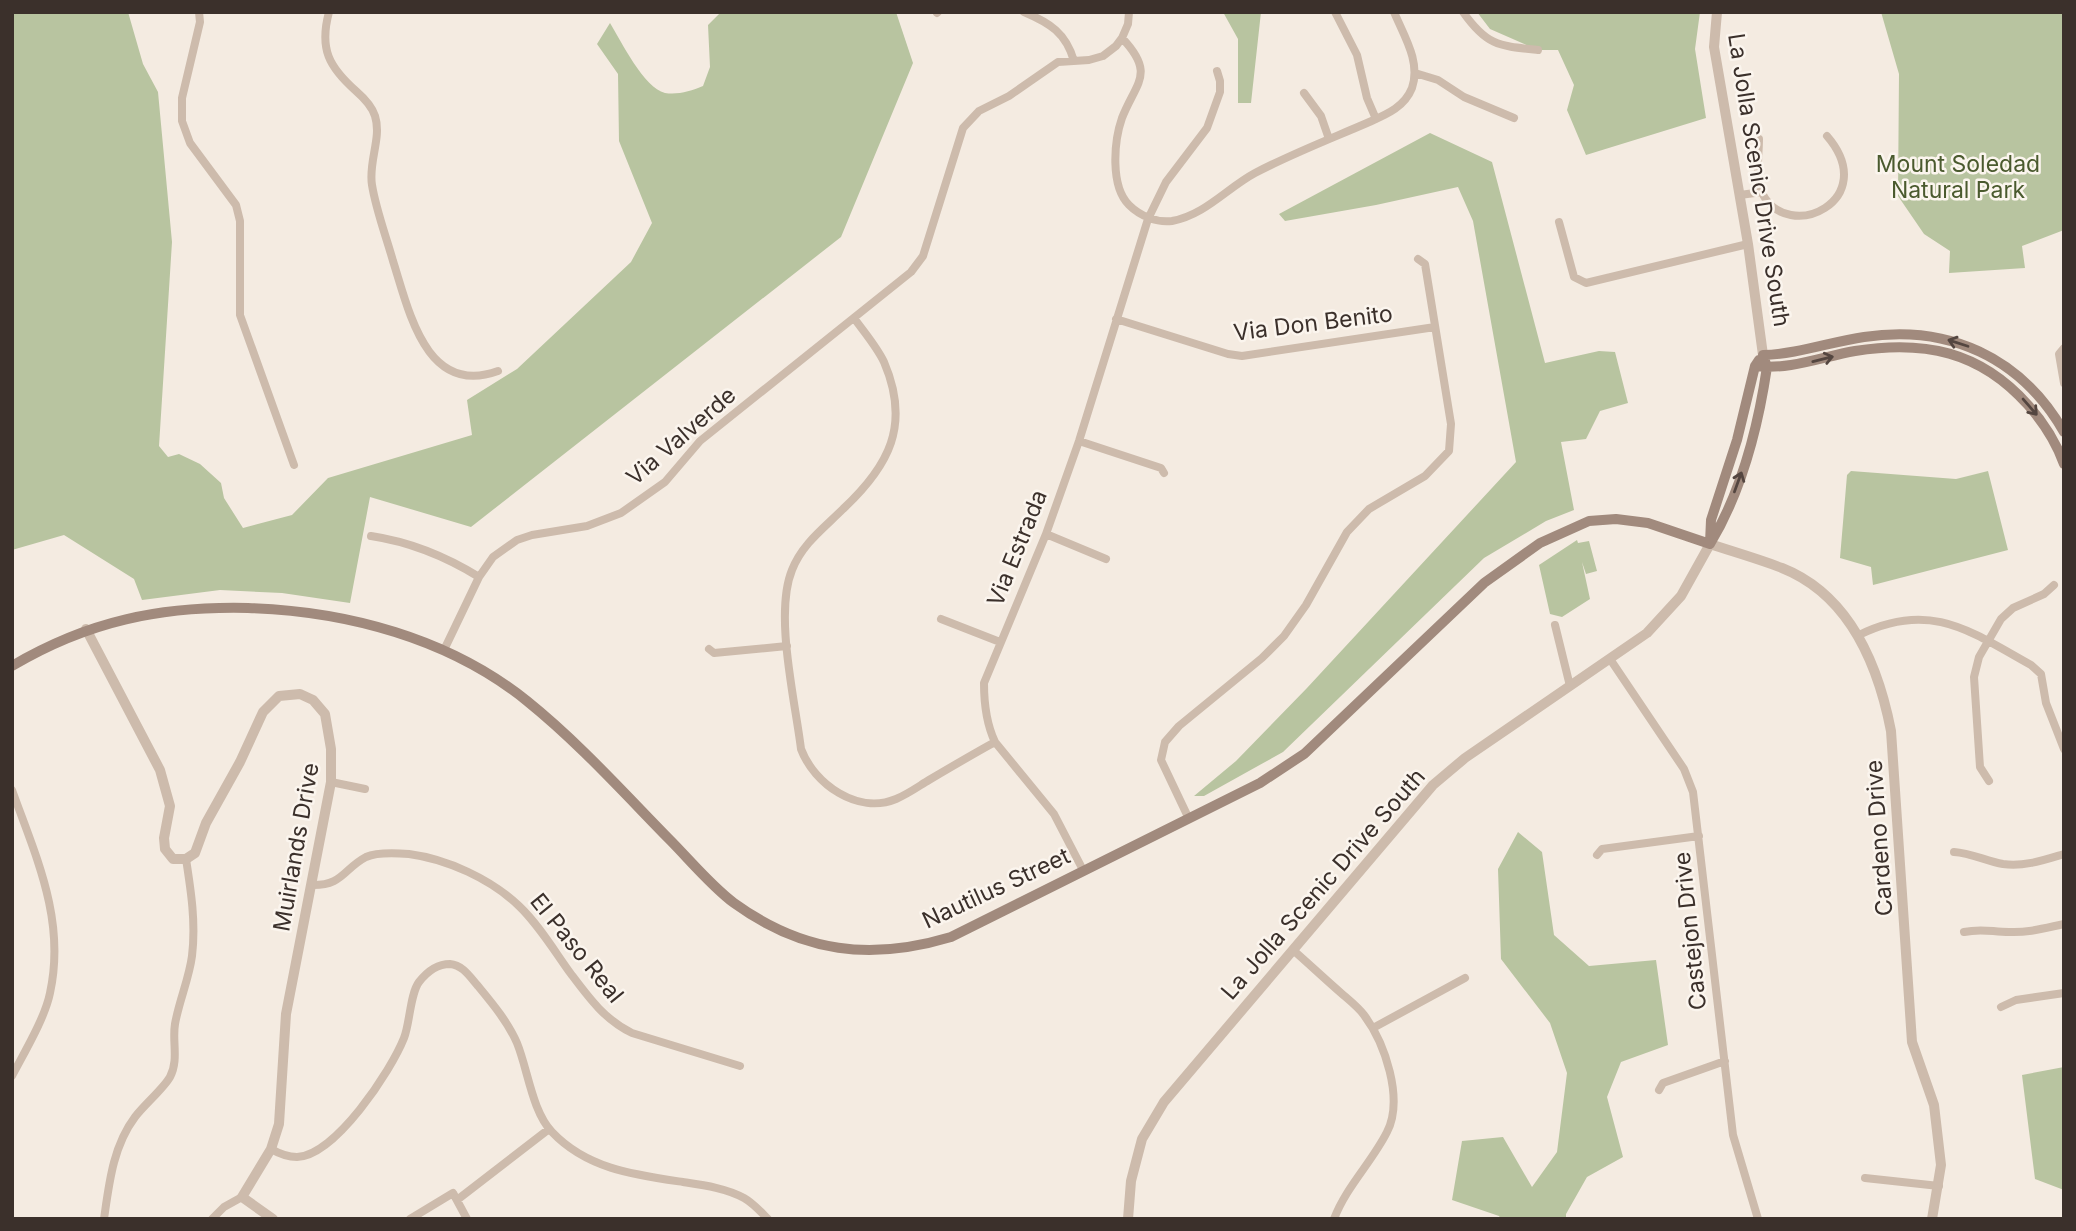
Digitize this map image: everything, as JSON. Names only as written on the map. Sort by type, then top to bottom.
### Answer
[{"type":"main road","points":[[1763,355],[1788,354],[1847,340],[1895,333],[1946,339],[1982,351],[2017,374],[2048,408],[2064,432]]},
{"type":"main road","points":[[1761,367],[1786,367],[1851,352],[1894,346],[1929,349],[1962,357],[1996,374],[2015,391],[2047,428],[2064,464]]},
{"type":"main road","name":"La Jolla Scenic Drive South","points":[[1710,544],[1711,520],[1763,355]]},
{"type":"main road","name":"Nautilus Street","points":[[12,665],[86,629],[136,616],[177,610],[276,609],[333,616],[380,628],[444,650],[486,672],[526,700],[581,749],[732,902],[774,928],[822,946],[852,950],[903,950],[951,937],[1260,783],[1304,754],[1484,583],[1540,543],[1589,521],[1616,519],[1648,523],[1710,544]]},
{"type":"street","points":[[200,12],[182,98],[182,121],[190,143],[236,205],[240,221],[240,315],[294,465]]},
{"type":"street","points":[[329,12],[325,36],[326,55],[338,75],[367,100],[375,116],[372,185],[411,318],[422,343],[441,364],[461,375],[486,375],[498,370]]},
{"type":"street","points":[[1024,12],[1056,29],[1069,46],[1074,61]]},
{"type":"street","points":[[1129,12],[1128,24],[1122,38],[1136,53],[1140,64],[1140,84],[1122,118],[1116,143],[1116,179],[1128,205],[1148,219],[1170,221],[1194,215],[1253,174],[1393,112],[1411,89],[1415,73],[1415,62],[1394,12]]},
{"type":"street","points":[[1335,12],[1357,55],[1367,98],[1376,119]]},
{"type":"street","points":[[1463,12],[1477,32],[1493,43],[1538,50]]},
{"type":"street","name":"La Jolla Scenic Drive South","points":[[1717,12],[1714,47],[1748,244],[1763,355]]},
{"type":"street","name":"Via Valverde","points":[[444,650],[479,577],[493,557],[517,540],[532,535],[587,526],[606,520],[665,482],[700,441],[911,272],[923,256],[964,128],[978,111],[1009,96],[1058,62],[1089,60],[1103,56],[1122,38]]},
{"type":"street","name":"Via Estrada","points":[[1083,870],[1054,814],[995,742],[989,730],[984,706],[984,683],[1045,534],[1079,440],[1148,219],[1179,163],[1207,128],[1220,92],[1217,71]]},
{"type":"street","points":[[1415,73],[1438,80],[1464,97],[1514,118]]},
{"type":"street","points":[[1304,93],[1321,116],[1329,139]]},
{"type":"street","points":[[1759,139],[1762,192],[1770,205],[1793,216],[1814,214],[1830,205],[1838,196],[1845,176],[1837,147],[1827,136]]},
{"type":"street","points":[[1740,195],[1762,192]]},
{"type":"street","points":[[1559,222],[1574,277],[1586,283],[1748,244]]},
{"type":"street","points":[[1189,819],[1161,760],[1165,742],[1179,726],[1262,658],[1284,636],[1306,606],[1347,532],[1369,509],[1425,476],[1448,452],[1451,424],[1425,264],[1418,259]]},
{"type":"street","points":[[854,318],[883,360],[893,391],[893,437],[878,473],[863,491],[804,547],[792,568],[785,589],[784,618],[801,749],[806,761],[830,788],[844,796],[870,803],[896,799],[995,742]]},
{"type":"street","name":"Via Don Benito","points":[[1116,319],[1242,356],[1435,327]]},
{"type":"street","points":[[2064,348],[2059,354],[2064,383]]},
{"type":"street","points":[[1079,440],[1161,468],[1164,472]]},
{"type":"street","points":[[1045,534],[1106,558]]},
{"type":"street","points":[[371,536],[428,550],[479,577]]},
{"type":"street","name":"La Jolla Scenic Drive South","points":[[1128,1219],[1131,1181],[1146,1128],[1164,1102],[1433,785],[1465,758],[1647,633],[1681,596],[1710,544]]},
{"type":"street","name":"Cardeno Drive","points":[[1710,544],[1784,568],[1812,584],[1834,602],[1859,635],[1884,696],[1891,731],[1912,1042],[1934,1105],[1941,1165],[1932,1219]]},
{"type":"street","points":[[1989,781],[1980,767],[1974,677],[1979,657],[2001,619],[2013,608],[2044,594],[2054,585]]},
{"type":"street","points":[[941,619],[1000,642]]},
{"type":"street","points":[[1859,635],[1898,622],[1931,619],[1951,623],[2031,665],[2041,674],[2046,703],[2064,749]]},
{"type":"street","points":[[1555,625],[1570,687]]},
{"type":"street","points":[[86,629],[160,770],[170,806],[164,849],[173,859],[186,859],[194,909],[192,954],[175,1024],[174,1066],[169,1079],[134,1118],[123,1136],[115,1161],[104,1219]]},
{"type":"street","points":[[709,649],[714,653],[787,646]]},
{"type":"street","name":"Castejon Drive","points":[[1610,659],[1684,769],[1693,792],[1733,1135],[1758,1219]]},
{"type":"street","name":"Muirlands Drive","points":[[186,859],[195,853],[206,823],[240,762],[262,712],[279,696],[300,694],[313,699],[325,714],[331,749],[331,782],[286,1014],[279,1124],[271,1149],[242,1197]]},
{"type":"street","points":[[331,782],[365,789]]},
{"type":"street","points":[[12,790],[48,892],[55,948],[50,995],[12,1076]]},
{"type":"street","points":[[1598,855],[1602,849],[1699,836]]},
{"type":"street","points":[[1954,852],[2001,863],[2018,864],[2064,854]]},
{"type":"street","name":"El Paso Real","points":[[311,885],[323,885],[342,878],[368,856],[383,854],[409,854],[465,871],[498,888],[521,907],[595,1005],[621,1028],[740,1066]]},
{"type":"street","points":[[1964,932],[1980,929],[2031,931],[2064,924]]},
{"type":"street","points":[[1293,950],[1363,1013],[1378,1037],[1393,1082],[1393,1117],[1378,1150],[1356,1179],[1334,1219]]},
{"type":"street","points":[[271,1149],[297,1157],[313,1152],[352,1121],[390,1066],[404,1039],[417,984],[432,969],[447,964],[464,970],[494,1004],[516,1042],[534,1098],[549,1129],[588,1159],[616,1171],[704,1185],[735,1194],[747,1200],[768,1219]]},
{"type":"street","points":[[1373,1028],[1465,978]]},
{"type":"street","points":[[2001,1007],[2016,1000],[2064,993]]},
{"type":"street","points":[[1659,1090],[1663,1083],[1724,1061]]},
{"type":"street","points":[[457,1200],[549,1129]]},
{"type":"street","points":[[1865,1178],[1939,1186]]},
{"type":"street","points":[[410,1219],[453,1193],[467,1219]]},
{"type":"street","points":[[212,1219],[224,1207],[242,1197],[273,1219]]},
{"type":"green space","points":[[12,12],[128,12],[143,64],[158,92],[172,242],[159,446],[168,457],[179,454],[200,464],[221,483],[224,498],[243,528],[292,515],[328,478],[472,435],[467,400],[517,369],[631,262],[652,223],[619,141],[618,74],[597,44],[610,23],[641,73],[665,93],[684,92],[703,86],[710,67],[708,25],[721,12],[896,12],[913,63],[841,237],[471,527],[370,497],[350,603],[282,593],[220,590],[142,600],[134,579],[64,535],[12,550]]},
{"type":"green space","points":[[1223,12],[1261,12],[1251,103],[1238,103],[1238,39]]},
{"type":"green space","points":[[1477,12],[1700,12],[1695,49],[1706,118],[1586,155],[1567,110],[1574,85],[1558,50],[1538,50],[1490,29]]},
{"type":"green space","name":"Mount Soledad Natural Park","points":[[1881,12],[2064,12],[2064,230],[2022,246],[2025,268],[1949,273],[1950,251],[1924,234],[1898,196],[1899,74]]},
{"type":"green space","points":[[1430,133],[1492,162],[1545,363],[1599,351],[1615,352],[1628,403],[1600,411],[1586,439],[1561,442],[1574,510],[1546,521],[1484,558],[1283,752],[1204,796],[1194,796],[1236,761],[1307,688],[1516,462],[1473,221],[1458,187],[1285,221],[1279,214]]},
{"type":"green space","points":[[1851,471],[1956,479],[1988,471],[2008,550],[1873,585],[1871,567],[1840,558],[1847,475]]},
{"type":"green space","points":[[1577,540],[1578,543],[1589,541],[1597,571],[1586,574],[1582,562],[1590,599],[1562,617],[1550,614],[1539,565]]},
{"type":"green space","points":[[1518,832],[1542,852],[1554,935],[1589,966],[1656,960],[1668,1045],[1621,1062],[1607,1097],[1623,1157],[1587,1177],[1566,1214],[1566,1219],[1501,1219],[1452,1200],[1462,1141],[1503,1137],[1532,1187],[1557,1152],[1567,1073],[1550,1023],[1501,959],[1498,869]]},
{"type":"green space","points":[[2064,1067],[2064,1190],[2035,1179],[2022,1075]]}]
